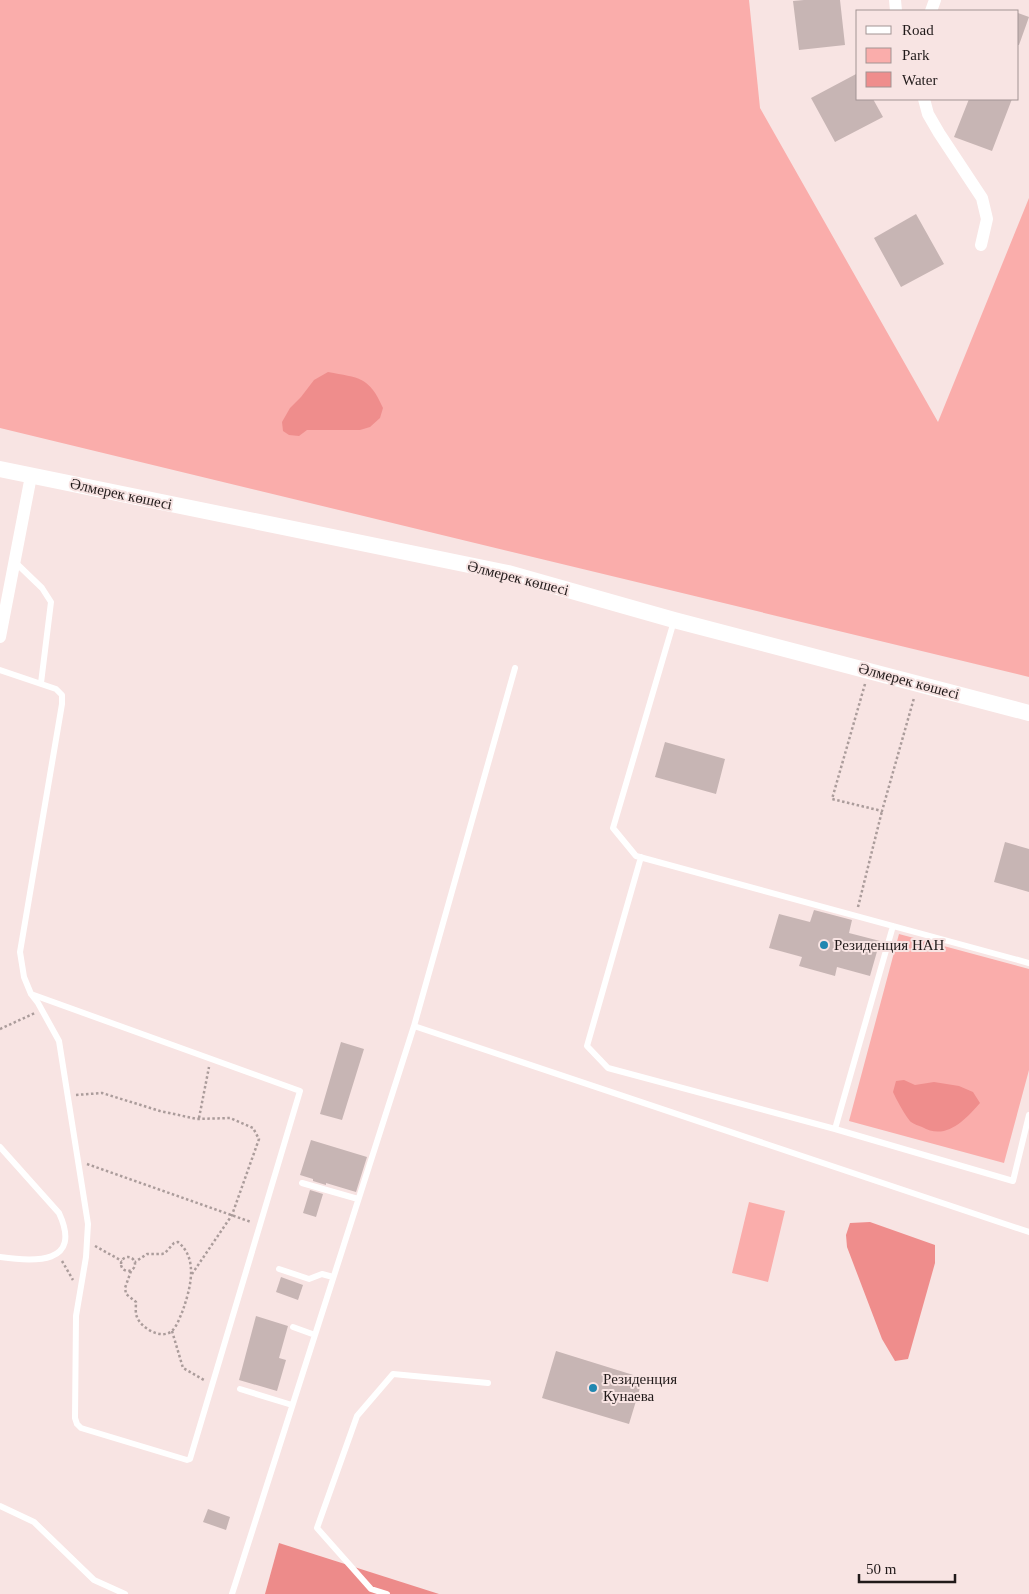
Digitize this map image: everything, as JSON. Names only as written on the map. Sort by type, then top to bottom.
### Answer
[{"type":"street","points":[[924,100],[928,114],[939,133],[982,198],[987,219],[981,245]]},
{"type":"street","name":"Әлмерек көшесі","points":[[0,469],[508,573],[674,620],[1029,713]]},
{"type":"street","points":[[0,637],[31,476]]},
{"type":"lane","points":[[15,561],[42,588],[51,602],[40,683]]},
{"type":"lane","points":[[674,620],[613,828],[636,856],[1029,963]]},
{"type":"lane","points":[[232,1594],[414,1026],[515,668]]},
{"type":"lane","points":[[0,670],[56,689],[62,695],[20,952],[24,977],[31,994],[59,1040],[88,1224],[86,1257],[76,1316],[75,1418],[81,1428],[187,1460],[190,1459],[300,1091],[31,994]]},
{"type":"lane","points":[[641,858],[587,1046],[608,1068],[835,1129],[1013,1181],[1029,1115]]},
{"type":"lane","points":[[835,1129],[893,926]]},
{"type":"lane","points":[[414,1026],[1029,1232]]},
{"type":"lane","points":[[0,1147],[59,1214],[64,1224],[66,1235],[58,1253],[48,1258],[36,1261],[0,1258]]},
{"type":"lane","points":[[302,1183],[358,1199]]},
{"type":"lane","points":[[280,1269],[309,1279],[322,1274],[333,1277]]},
{"type":"lane","points":[[293,1327],[315,1335]]},
{"type":"lane","points":[[387,1594],[371,1589],[317,1528],[357,1416],[393,1374],[488,1383]]},
{"type":"lane","points":[[240,1389],[292,1405]]},
{"type":"lane","points":[[0,1506],[34,1522],[94,1580],[125,1594]]},
{"type":"path","points":[[869,671],[832,799],[882,811]]},
{"type":"path","points":[[855,916],[918,684]]},
{"type":"path","points":[[0,1029],[41,1009]]},
{"type":"path","points":[[199,1119],[210,1058]]},
{"type":"path","points":[[68,1096],[102,1093],[160,1111],[199,1119],[230,1118],[253,1128],[259,1139],[232,1215],[192,1274]]},
{"type":"path","points":[[78,1161],[260,1225]]},
{"type":"path","points":[[87,1242],[122,1261]]},
{"type":"path","points":[[122,1261],[132,1258],[135,1262],[135,1268],[131,1271],[125,1288],[126,1294],[136,1302],[136,1317],[154,1333],[165,1334],[172,1331],[189,1294],[192,1274],[188,1254],[178,1242],[174,1243],[165,1253],[147,1254],[135,1262]]},
{"type":"path","points":[[58,1253],[80,1293]]},
{"type":"path","points":[[122,1261],[125,1271],[131,1271]]},
{"type":"path","points":[[172,1331],[183,1368],[212,1385]]},
{"type":"green space","points":[[0,0],[749,0],[760,108],[938,422],[1029,198],[1029,677],[0,428]]},
{"type":"green space","points":[[899,934],[1029,969],[1029,1070],[1004,1163],[849,1121]]},
{"type":"green space","points":[[749,1202],[785,1211],[768,1282],[732,1273]]},
{"type":"shaded area","points":[[279,1543],[439,1594],[265,1594]]},
{"type":"water","points":[[328,372],[362,380],[368,384],[383,408],[380,418],[370,427],[360,430],[307,430],[299,436],[289,435],[283,431],[282,422],[290,408],[314,380]]},
{"type":"water","points":[[904,1080],[915,1085],[934,1082],[959,1086],[973,1092],[980,1103],[954,1127],[939,1132],[931,1131],[911,1122],[896,1099],[893,1092],[896,1081]]},
{"type":"water","points":[[870,1222],[935,1245],[935,1263],[908,1359],[895,1361],[882,1339],[847,1247],[846,1235],[850,1223]]},
{"type":"building","points":[[840,0],[845,45],[799,50],[793,1]]},
{"type":"building","points":[[1019,13],[1029,17],[1019,45]]},
{"type":"building","points":[[856,74],[856,100],[874,100],[883,117],[835,142],[811,98]]},
{"type":"building","points":[[969,100],[1012,100],[992,151],[954,137]]},
{"type":"building","points":[[916,214],[944,264],[901,287],[874,238]]},
{"type":"building","points":[[665,742],[725,759],[716,794],[655,777]]},
{"type":"building","points":[[1005,842],[1029,849],[1029,892],[994,882]]},
{"type":"building","name":"Резиденция НАН","points":[[814,910],[852,920],[849,933],[880,941],[870,976],[837,967],[835,976],[799,966],[802,957],[769,948],[779,914],[810,922]]},
{"type":"building","points":[[341,1042],[364,1049],[342,1120],[320,1114]]},
{"type":"building","points":[[311,1140],[367,1157],[356,1192],[326,1183],[326,1185],[300,1175]]},
{"type":"building","points":[[310,1190],[323,1194],[316,1217],[303,1213]]},
{"type":"building","points":[[281,1277],[303,1285],[298,1300],[276,1292]]},
{"type":"building","points":[[256,1316],[288,1326],[279,1358],[286,1360],[277,1391],[239,1380]]},
{"type":"building","name":"Резиденция Кунаева","points":[[556,1351],[643,1378],[629,1424],[542,1398]]},
{"type":"building","points":[[208,1509],[230,1517],[226,1530],[203,1522]]},
{"type":"place","name":"Резиденция НАН","points":[[824,945]]},
{"type":"place","name":"Резиденция Кунаева","points":[[593,1388]]}]
